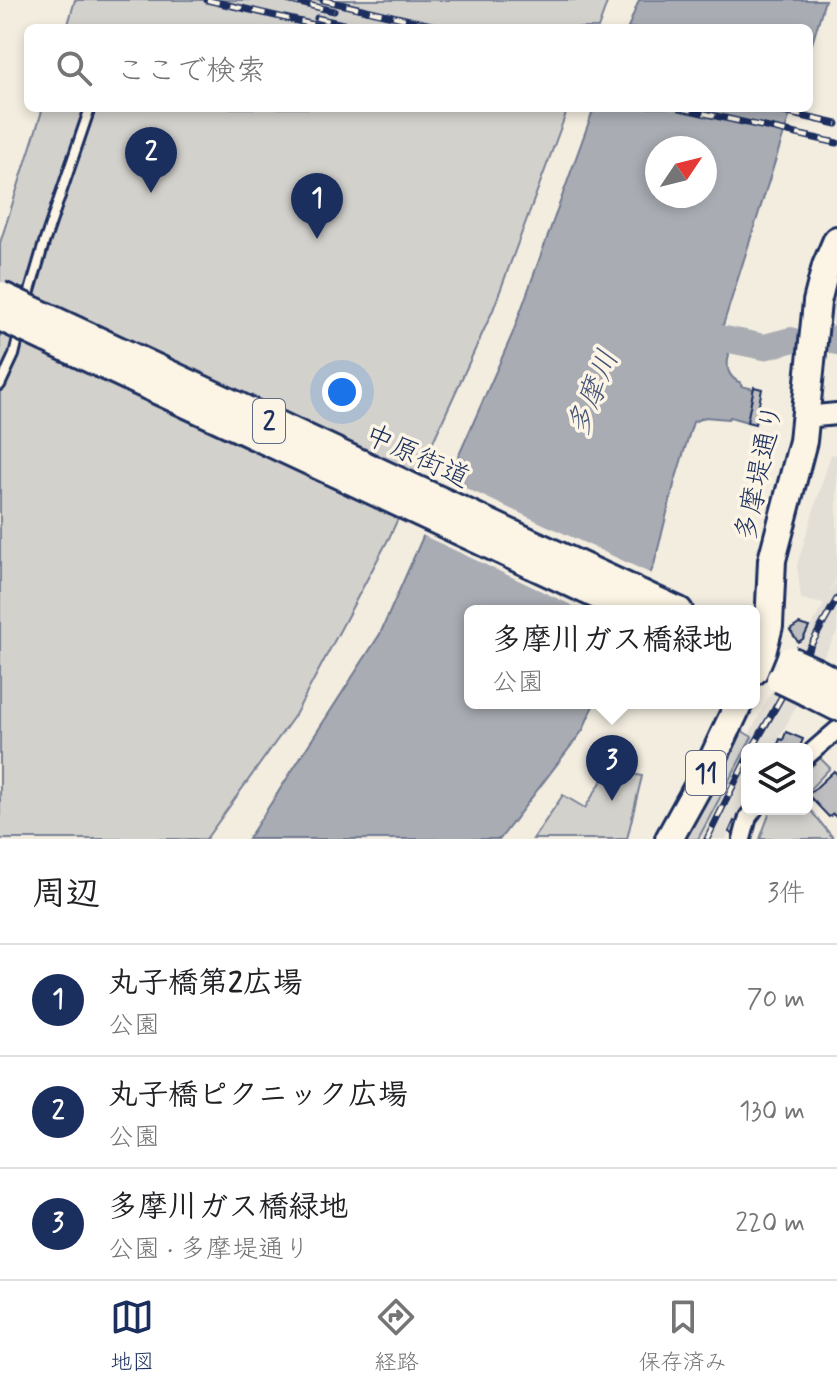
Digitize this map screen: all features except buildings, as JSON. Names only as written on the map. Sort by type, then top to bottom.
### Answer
[{"type":"main road","name":"多摩堤通り","points":[[764,663],[772,560],[801,450],[817,302],[826,266],[837,240]]},
{"type":"main road","name":"中原街道","points":[[0,295],[666,605]]},
{"type":"main road","name":"中原街道","points":[[0,317],[618,605]]},
{"type":"main road","points":[[764,663],[819,682],[837,707]]},
{"type":"main road","name":"11","points":[[669,839],[710,765],[736,709]]},
{"type":"street","points":[[805,417],[837,414]]},
{"type":"street","points":[[813,751],[837,730]]},
{"type":"street","points":[[742,839],[750,815]]},
{"type":"lane","points":[[0,385],[14,355],[33,277],[89,112]]},
{"type":"shaded area","points":[[75,0],[608,0],[599,24],[68,24]]},
{"type":"shaded area","points":[[42,112],[567,112],[493,310],[390,536],[295,715],[206,839],[0,839],[0,243]]},
{"type":"shaded area","points":[[831,454],[837,455],[837,578],[828,594],[837,581],[837,632],[776,743],[749,743],[752,737],[749,735],[770,694],[824,604],[801,599],[797,565]]},
{"type":"shaded area","points":[[737,728],[752,737],[749,743],[741,743],[741,758],[698,839],[681,839]]},
{"type":"shaded area","points":[[741,758],[741,809],[726,839],[698,839]]},
{"type":"shaded area","points":[[820,758],[830,768],[813,786],[813,765]]},
{"type":"shaded area","points":[[609,769],[642,776],[627,839],[533,839],[563,795],[585,808]]},
{"type":"shaded area","points":[[813,813],[834,839],[760,839],[769,815]]},
{"type":"water","points":[[639,0],[825,0],[813,40],[813,24],[630,24]]},
{"type":"water","name":"多摩川","points":[[593,112],[791,112],[719,338],[729,354],[730,375],[741,386],[754,389],[747,422],[730,417],[705,417],[693,422],[654,565],[637,605],[464,605],[464,709],[592,709],[583,730],[500,839],[248,839],[380,634],[512,335]]},
{"type":"pier","points":[[444,478],[654,575],[641,605],[571,605],[420,534]]},
{"type":"waterway","points":[[830,340],[836,338],[837,301]]},
{"type":"waterway","points":[[686,331],[764,347],[791,340]]},
{"type":"waterway","points":[[836,338],[837,342]]},
{"type":"railway","points":[[207,0],[311,24]]},
{"type":"railway","points":[[287,0],[334,11]]},
{"type":"railway","points":[[323,0],[427,24]]},
{"type":"railway","points":[[317,18],[343,24]]},
{"type":"railway","points":[[698,112],[837,143]]},
{"type":"railway","points":[[784,112],[837,124]]},
{"type":"railway","points":[[755,743],[837,599]]},
{"type":"railway","points":[[707,839],[741,770]]},
{"type":"place","name":"丸子橋ピクニック広場","points":[[151,193]]},
{"type":"place","name":"丸子橋第2広場","points":[[317,239]]},
{"type":"place","name":"多摩川ガス橋緑地","points":[[612,801]]}]
